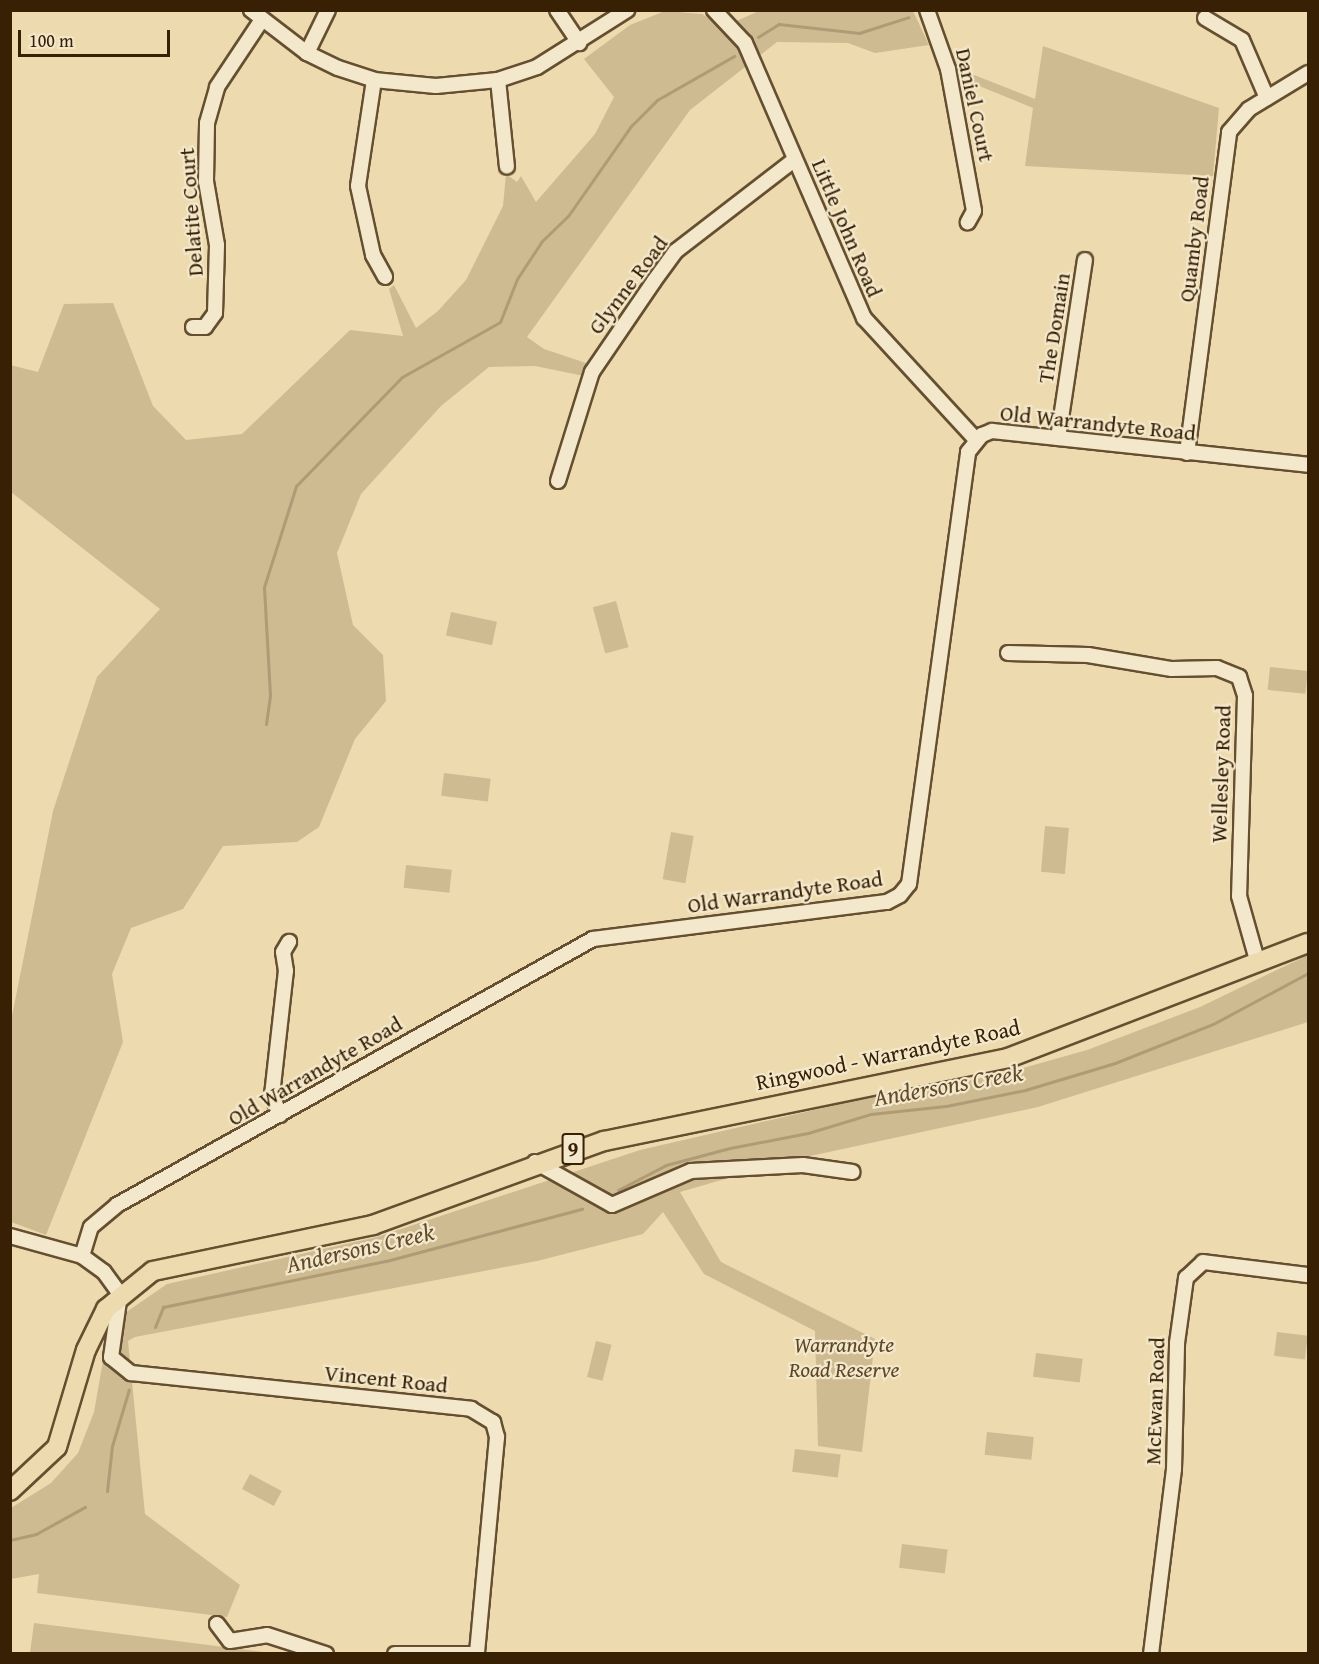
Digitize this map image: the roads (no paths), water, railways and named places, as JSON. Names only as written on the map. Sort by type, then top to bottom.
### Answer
[{"type":"main road","name":"Ringwood - Warrandyte Road","points":[[10,1491],[57,1447],[96,1324],[120,1294],[153,1271],[374,1225],[536,1162],[716,1116],[1008,1058],[1188,993],[1257,960],[1308,943]]},
{"type":"street","points":[[307,52],[328,10]]},
{"type":"street","points":[[557,10],[579,43]]},
{"type":"street","points":[[256,16],[307,52],[374,80],[436,86],[498,80],[560,57],[627,10]]},
{"type":"street","name":"Little John Road","points":[[714,10],[745,43],[864,318],[976,440]]},
{"type":"street","name":"Daniel Court","points":[[927,10],[948,69],[971,216],[989,213]]},
{"type":"street","name":"Delatite Court","points":[[193,327],[205,327],[215,313],[217,245],[206,181],[207,123],[217,87],[256,16]]},
{"type":"street","points":[[1205,18],[1242,40],[1267,98]]},
{"type":"street","name":"Quamby Road","points":[[1187,453],[1229,132],[1236,119],[1308,73]]},
{"type":"street","points":[[374,80],[358,186],[373,255],[385,277]]},
{"type":"street","points":[[498,80],[507,167]]},
{"type":"street","name":"Glynne Road","points":[[558,481],[592,372],[676,251],[794,160]]},
{"type":"street","name":"The Domain","points":[[1058,438],[1085,260]]},
{"type":"street","name":"Old Warrandyte Road","points":[[82,1256],[92,1227],[117,1205],[592,939],[887,902],[900,895],[909,884],[964,475],[976,440],[992,431],[1308,465]]},
{"type":"street","name":"Wellesley Road","points":[[1008,652],[1088,655],[1172,669],[1217,668],[1239,678],[1245,696],[1239,896],[1257,960]]},
{"type":"street","points":[[280,1115],[272,1095],[286,970],[281,948]]},
{"type":"street","points":[[536,1162],[612,1205],[691,1171],[803,1165],[853,1172]]},
{"type":"street","points":[[10,1236],[82,1256],[95,1263],[120,1294]]},
{"type":"street","name":"McEwan Road","points":[[1151,1653],[1174,1469],[1176,1343],[1186,1278],[1203,1262],[1308,1275]]},
{"type":"street","name":"Vincent Road","points":[[120,1294],[109,1348],[117,1365],[131,1374],[471,1409],[493,1422],[497,1437],[477,1653]]},
{"type":"street","points":[[217,1624],[230,1641],[267,1635],[326,1653]]},
{"type":"street","points":[[395,1653],[471,1653]]},
{"type":"waterway","name":"Andersons Creek","points":[[758,37],[779,24],[859,33],[909,17]]},
{"type":"waterway","points":[[266,724],[270,695],[264,587],[296,486],[402,377],[500,322],[517,279],[542,241],[568,216],[631,126],[657,100],[734,56]]},
{"type":"waterway","name":"Andersons Creek","points":[[618,1190],[666,1165],[730,1148],[808,1133],[871,1114],[946,1106],[1025,1090],[1115,1063],[1213,1024],[1308,973]]},
{"type":"waterway","name":"Andersons Creek","points":[[155,1327],[163,1307],[386,1261],[582,1209]]},
{"type":"waterway","name":"Andersons Creek","points":[[107,1491],[112,1446],[129,1389]]},
{"type":"waterway","name":"Andersons Creek","points":[[10,1540],[36,1534],[85,1507]]},
{"type":"park label","name":"Warrandyte Road Reserve","points":[[844,1356]]}]
